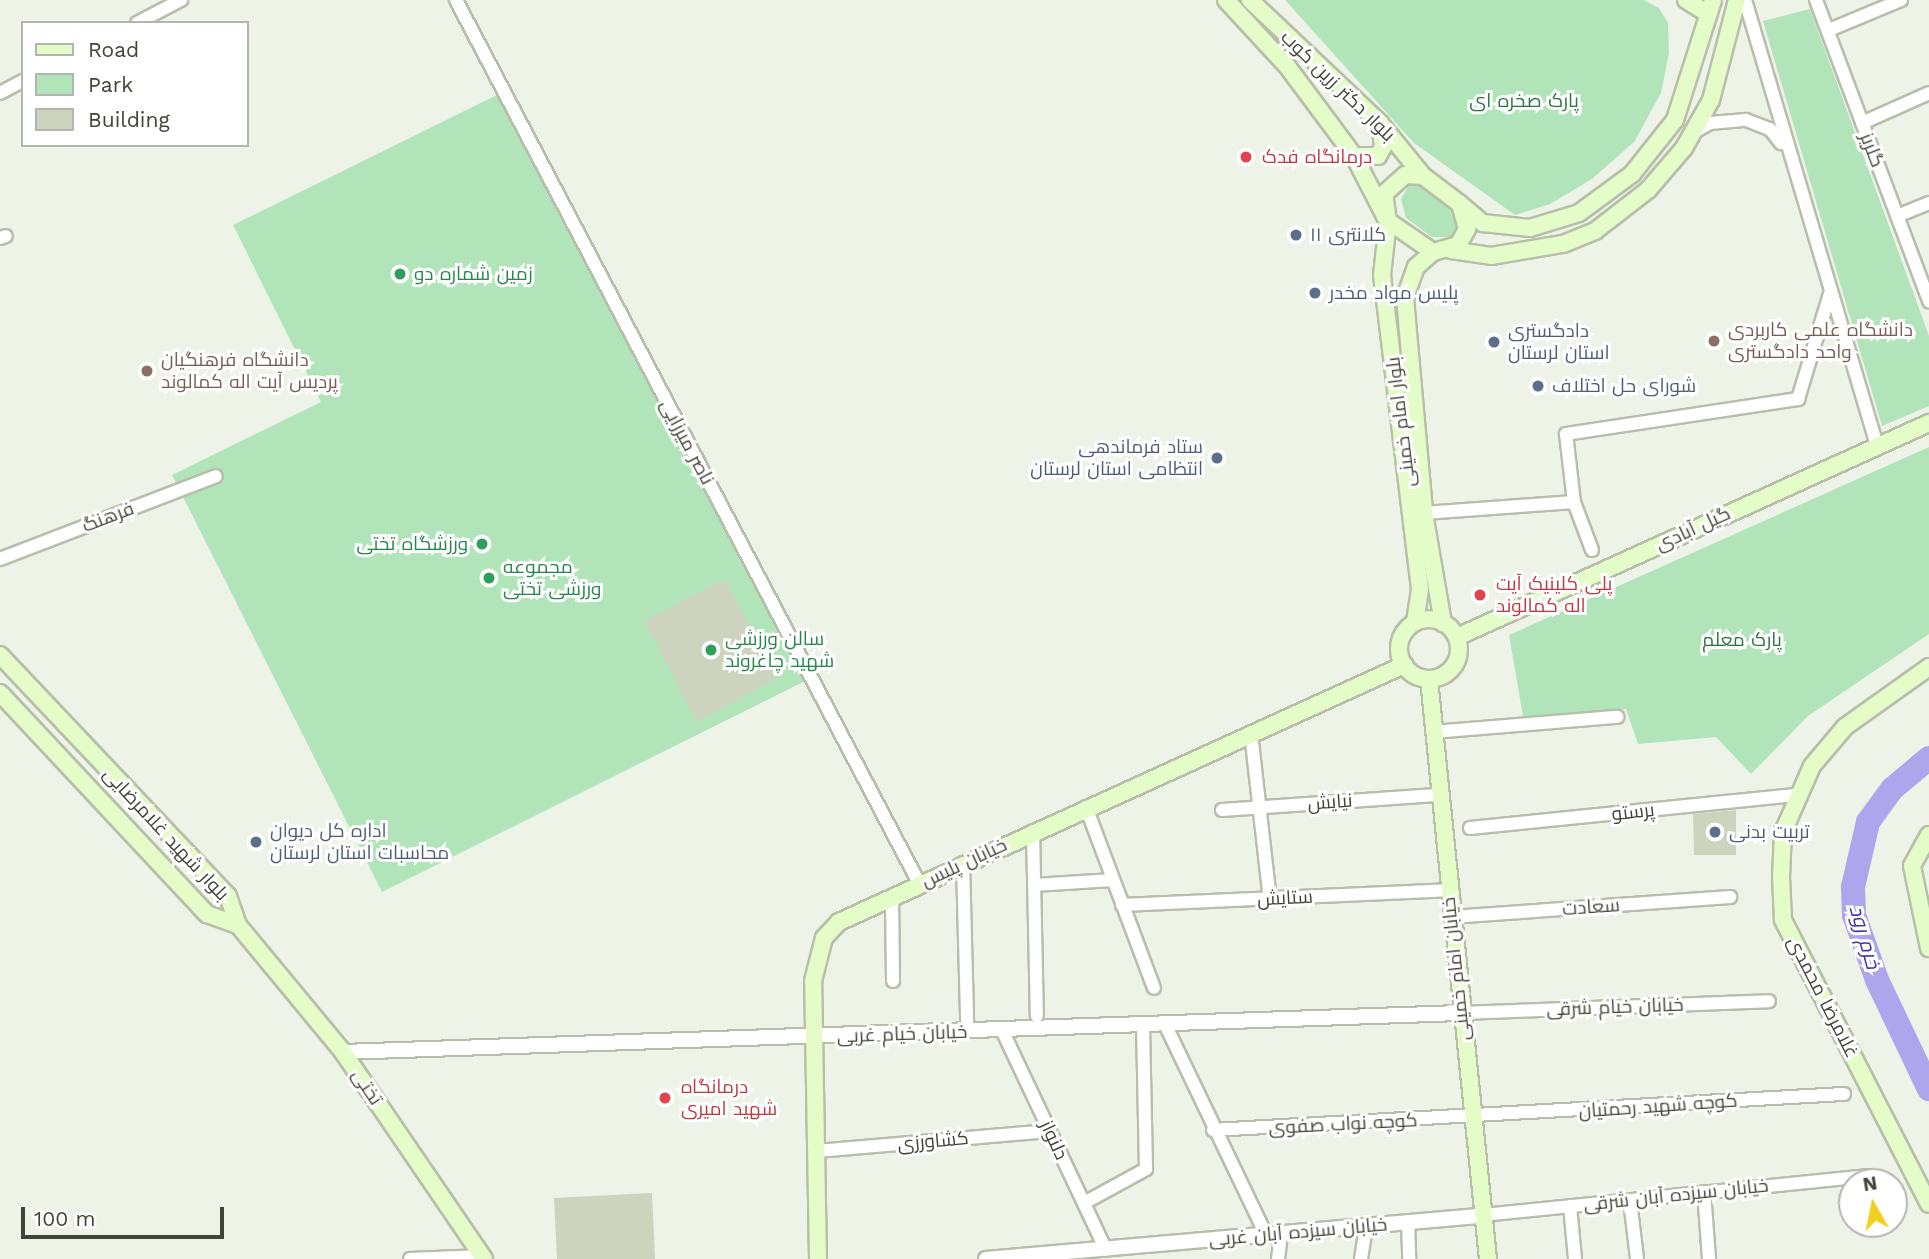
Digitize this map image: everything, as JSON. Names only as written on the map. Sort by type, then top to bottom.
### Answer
[{"type":"main road","name":"بلوار دکتر زرین کوب","points":[[1226,0],[1287,66],[1354,156],[1387,220]]},
{"type":"main road","name":"بلوار دکتر زرین کوب","points":[[1250,0],[1380,123],[1423,176]]},
{"type":"main road","points":[[1686,0],[1710,6],[1689,92],[1675,120],[1651,154],[1615,188],[1579,213],[1530,228],[1483,223],[1423,176],[1405,175],[1389,186],[1382,203],[1387,220],[1433,252],[1451,250],[1491,256],[1563,244],[1595,231],[1648,190],[1694,132],[1710,100],[1737,0]]},
{"type":"main road","points":[[1354,156],[1378,156],[1383,147],[1380,123]]},
{"type":"main road","points":[[1451,250],[1467,229],[1460,204]]},
{"type":"main road","name":"بلوار امام خمینی","points":[[1387,220],[1382,275],[1420,590],[1415,623]]},
{"type":"main road","name":"بلوار امام خمینی","points":[[1433,252],[1416,267],[1405,298],[1424,513],[1443,623]]},
{"type":"main road","name":"گیل آبادی","points":[[1457,637],[1929,423]]},
{"type":"main road","points":[[1415,623],[1443,623],[1457,637],[1454,666],[1429,679],[1404,665],[1399,647],[1415,623]]},
{"type":"main road","name":"بلوار شهید غلامرضایی","points":[[0,655],[228,896],[238,925]]},
{"type":"main road","name":"خیابان پلیس","points":[[818,1259],[814,970],[824,938],[839,922],[1033,831],[1404,665]]},
{"type":"main road","name":"غلامرضا محمدی","points":[[1929,667],[1845,727],[1795,795],[1783,832],[1783,920],[1929,1204]]},
{"type":"main road","name":"خیابان امام خمینی","points":[[1429,679],[1448,890],[1488,1259]]},
{"type":"main road","name":"بلوار شهید غلامرضایی","points":[[0,693],[208,914],[238,925]]},
{"type":"main road","points":[[1929,835],[1912,866],[1929,948]]},
{"type":"main road","name":"تختی","points":[[238,925],[343,1052],[483,1258]]},
{"type":"street","points":[[141,21],[181,0]]},
{"type":"street","name":"ناصر میرزایی","points":[[456,0],[919,883]]},
{"type":"street","points":[[1745,0],[1784,147],[1877,445]]},
{"type":"street","name":"گلریز","points":[[1816,0],[1929,301]]},
{"type":"street","points":[[1829,30],[1901,0]]},
{"type":"street","points":[[0,93],[21,82]]},
{"type":"street","points":[[1862,123],[1929,93]]},
{"type":"street","points":[[1694,132],[1710,123],[1745,120],[1770,129],[1784,147]]},
{"type":"street","points":[[1897,216],[1929,203]]},
{"type":"street","points":[[1592,550],[1574,502],[1566,434],[1798,399],[1830,295]]},
{"type":"street","name":"فرهنگ","points":[[0,559],[216,476]]},
{"type":"street","points":[[1424,513],[1574,502]]},
{"type":"street","points":[[1433,732],[1616,718]]},
{"type":"street","points":[[1252,742],[1270,899]]},
{"type":"street","name":"نیایش","points":[[1222,810],[1439,795]]},
{"type":"street","name":"پرستو","points":[[1471,828],[1795,795]]},
{"type":"street","points":[[1086,807],[1153,988]]},
{"type":"street","points":[[1033,831],[1037,1016]]},
{"type":"street","points":[[963,863],[967,1021]]},
{"type":"street","points":[[1034,885],[1113,880]]},
{"type":"street","name":"ستایش","points":[[1122,905],[1448,890]]},
{"type":"street","points":[[892,896],[893,981]]},
{"type":"street","name":"سعادت","points":[[1451,917],[1730,897]]},
{"type":"street","name":"خیابان خیام شرقی","points":[[1461,1013],[1769,1001]]},
{"type":"street","name":"خیابان خیام غربی","points":[[343,1052],[1461,1013]]},
{"type":"street","points":[[1165,1024],[1213,1130],[1266,1235]]},
{"type":"street","points":[[1084,1203],[1146,1170],[1143,1025]]},
{"type":"street","name":"دلنواز","points":[[1002,1030],[1106,1250]]},
{"type":"street","name":"کوچه شهید رحمتیان","points":[[1473,1118],[1844,1094]]},
{"type":"street","name":"کوچه نواب صفوی","points":[[1213,1130],[1473,1118]]},
{"type":"street","name":"کشاورزی","points":[[817,1151],[1049,1131]]},
{"type":"street","name":"خیابان سیزده آبان شرقی","points":[[1483,1215],[1838,1179]]},
{"type":"street","points":[[1704,1192],[1709,1259]]},
{"type":"street","points":[[1630,1200],[1637,1259]]},
{"type":"street","points":[[1570,1206],[1575,1259]]},
{"type":"street","name":"خیابان سیزده آبان غربی","points":[[986,1259],[1483,1215]]},
{"type":"street","points":[[1408,1222],[1409,1259]]},
{"type":"street","points":[[1361,1259],[1366,1226]]},
{"type":"street","points":[[1278,1259],[1282,1234]]},
{"type":"street","points":[[410,1259],[483,1258]]},
{"type":"green space","name":"پارک صخره ای","points":[[1285,0],[1644,0],[1659,8],[1668,23],[1669,53],[1661,93],[1634,142],[1592,179],[1550,204],[1515,215],[1414,143]]},
{"type":"green space","points":[[1810,9],[1929,336],[1929,406],[1882,426],[1763,21]]},
{"type":"green space","name":"مجموعه ورزشی تختی","points":[[509,89],[805,681],[382,892],[172,475],[321,402],[233,225]]},
{"type":"green space","points":[[1420,184],[1460,219],[1456,237],[1432,237],[1406,218],[1401,199],[1409,185]]},
{"type":"green space","name":"پارک معلم","points":[[1929,447],[1929,634],[1808,716],[1751,774],[1716,737],[1638,744],[1626,709],[1524,722],[1509,635]]},
{"type":"building","name":"سالن ورزشی شهید چاغروند","points":[[725,579],[777,678],[697,722],[644,621]]},
{"type":"building","name":"تربیت بدنی","points":[[1736,810],[1736,855],[1694,855],[1693,814]]},
{"type":"building","points":[[652,1193],[655,1259],[557,1259],[554,1198]]},
{"type":"waterway","name":"خرم رود","points":[[1929,758],[1892,789],[1868,822],[1853,887],[1854,915],[1877,980],[1929,1089]]},
{"type":"place","name":"درمانگاه فدک","points":[[1246,157]]},
{"type":"place","name":"کلانتری ۱۱","points":[[1296,235]]},
{"type":"place","name":"زمین شماره دو","points":[[400,274]]},
{"type":"place","name":"پلیس مواد مخدر","points":[[1315,293]]},
{"type":"place","name":"دانشگاه علمی کاربردی واحد دادگستری","points":[[1714,341]]},
{"type":"place","name":"دادگستری استان لرستان","points":[[1494,342]]},
{"type":"place","name":"دانشگاه فرهنگیان پردیس آیت اله کمالوند","points":[[147,371]]},
{"type":"place","name":"شورای حل اختلاف","points":[[1538,386]]},
{"type":"place","name":"ستاد فرماندهی انتظامی استان لرستان","points":[[1217,458]]},
{"type":"place","name":"ورزشگاه تختی","points":[[482,544]]},
{"type":"place","name":"مجموعه ورزشی تختی","points":[[489,578]]},
{"type":"place","name":"پلی کلینیک آیت اله کمالوند","points":[[1480,595]]},
{"type":"place","name":"سالن ورزشی شهید چاغروند","points":[[711,650]]},
{"type":"place","name":"تربیت بدنی","points":[[1715,832]]},
{"type":"place","name":"اداره کل دیوان محاسبات استان لرستان","points":[[256,842]]},
{"type":"place","name":"درمانگاه شهید امیری","points":[[665,1098]]}]
